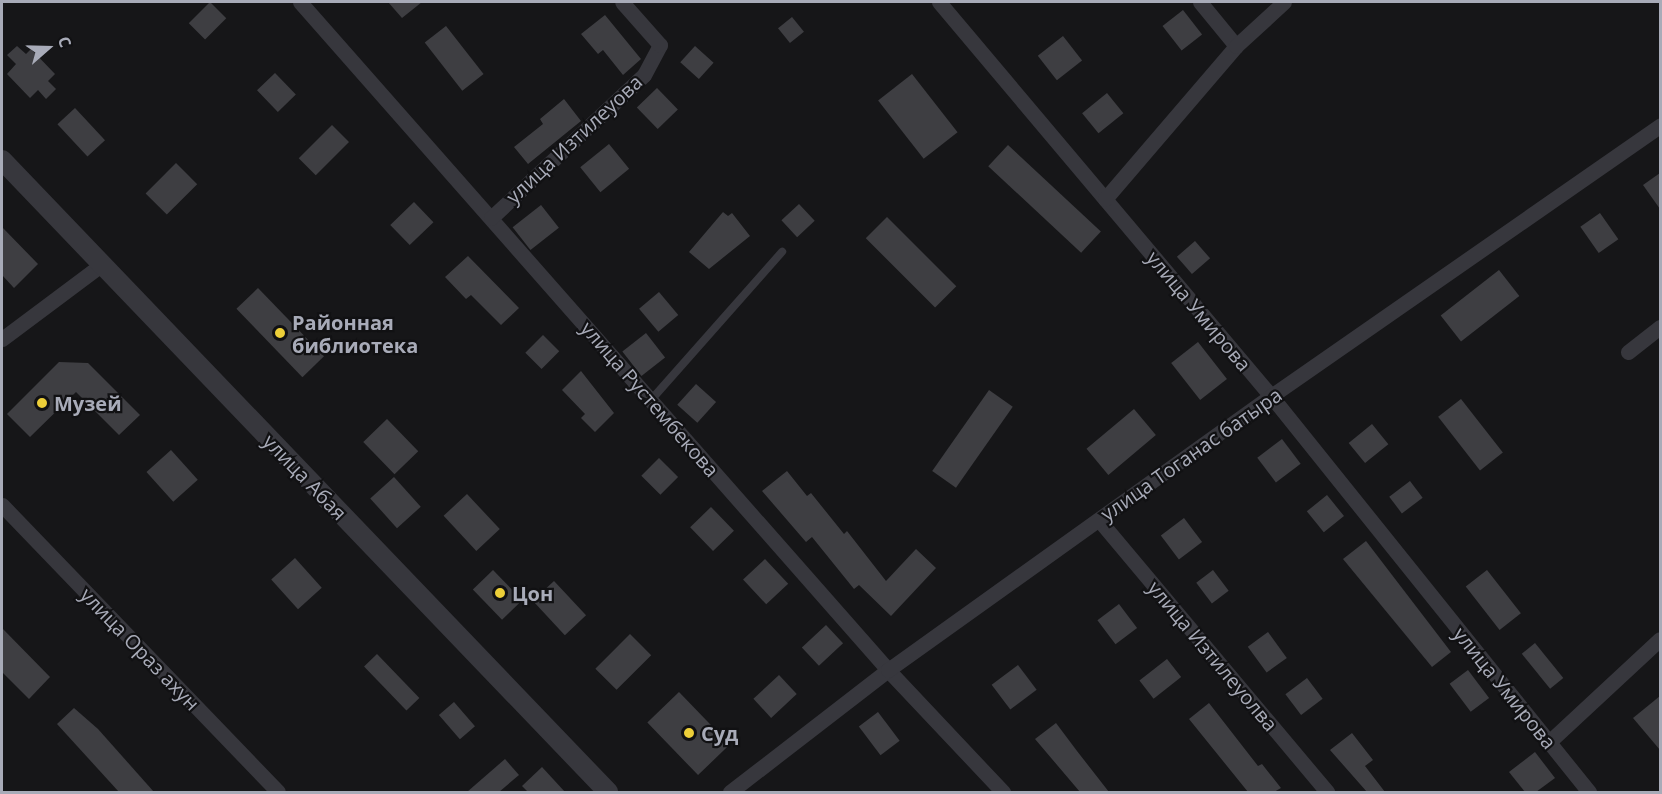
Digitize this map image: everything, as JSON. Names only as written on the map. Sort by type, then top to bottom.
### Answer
[{"type":"street","name":"улица Рустембекова","points":[[300,2],[888,670],[1003,792]]},
{"type":"street","name":"улица Изтилеуова","points":[[491,218],[644,75],[660,45],[622,2]]},
{"type":"street","name":"улица Умирова","points":[[939,2],[1271,396],[1549,742],[1583,790]]},
{"type":"street","points":[[1200,2],[1236,46]]},
{"type":"street","points":[[1105,200],[1236,46],[1284,2]]},
{"type":"street","name":"улица Тоганас батыра","points":[[730,792],[888,670],[1271,396],[1660,126]]},
{"type":"street","name":"улица Абая","points":[[2,160],[608,792]]},
{"type":"street","points":[[2,339],[101,265]]},
{"type":"street","points":[[1628,352],[1660,327]]},
{"type":"street","name":"улица Ораз ахун","points":[[2,505],[278,792]]},
{"type":"street","name":"улица Изтилеуолва","points":[[1099,520],[1327,792]]},
{"type":"street","points":[[1549,742],[1660,639]]},
{"type":"lane","points":[[651,400],[782,252]]},
{"type":"building","points":[[210,2],[226,18],[205,39],[189,23]]},
{"type":"building","points":[[388,2],[422,2],[402,18]]},
{"type":"building","points":[[1183,10],[1202,34],[1182,50],[1163,26]]},
{"type":"building","points":[[605,15],[641,59],[623,75],[603,50],[598,54],[581,34]]},
{"type":"building","points":[[792,17],[804,32],[790,43],[778,28]]},
{"type":"building","points":[[446,26],[484,74],[462,91],[425,43]]},
{"type":"building","points":[[1063,36],[1082,60],[1057,80],[1038,56]]},
{"type":"building","points":[[17,46],[26,54],[31,49],[55,74],[48,81],[56,89],[46,99],[38,90],[30,98],[7,74],[16,64],[7,55]]},
{"type":"building","points":[[695,46],[714,63],[699,79],[680,62]]},
{"type":"building","points":[[275,73],[296,95],[278,112],[257,90]]},
{"type":"building","points":[[912,74],[958,132],[924,159],[878,100]]},
{"type":"building","points":[[657,88],[678,110],[658,129],[637,107]]},
{"type":"building","points":[[1107,93],[1123,113],[1098,133],[1082,113]]},
{"type":"building","points":[[564,99],[581,121],[528,164],[514,147],[543,124],[540,119]]},
{"type":"building","points":[[75,108],[105,140],[87,157],[57,124]]},
{"type":"building","points":[[332,125],[349,142],[316,175],[299,158]]},
{"type":"building","points":[[609,144],[629,169],[600,192],[580,167]]},
{"type":"building","points":[[1008,145],[1101,232],[1081,253],[988,166]]},
{"type":"building","points":[[176,163],[197,184],[167,215],[146,193]]},
{"type":"building","points":[[1660,173],[1660,209],[1643,185]]},
{"type":"building","points":[[414,202],[433,222],[410,245],[390,225]]},
{"type":"building","points":[[799,204],[815,221],[797,237],[781,220]]},
{"type":"building","points":[[541,205],[559,228],[530,250],[513,227]]},
{"type":"building","points":[[723,212],[728,216],[732,213],[750,236],[709,269],[689,252]]},
{"type":"building","points":[[1600,213],[1618,239],[1599,253],[1580,227]]},
{"type":"building","points":[[887,217],[956,286],[935,308],[866,238]]},
{"type":"building","points":[[2,227],[38,264],[14,288],[2,275]]},
{"type":"building","points":[[1195,241],[1210,258],[1192,274],[1177,257]]},
{"type":"building","points":[[468,256],[519,308],[501,325],[471,295],[466,299],[445,277]]},
{"type":"building","points":[[1499,270],[1519,296],[1461,342],[1441,316]]},
{"type":"building","name":"Районная библиотека","points":[[258,288],[324,356],[302,377],[236,309]]},
{"type":"building","points":[[659,292],[678,315],[658,332],[639,309]]},
{"type":"building","points":[[646,333],[665,357],[641,376],[622,351]]},
{"type":"building","points":[[543,335],[559,351],[542,369],[525,353]]},
{"type":"building","points":[[1198,342],[1227,379],[1200,400],[1171,363]]},
{"type":"building","name":"Музей","points":[[59,362],[88,363],[140,415],[119,435],[76,392],[30,437],[7,414]]},
{"type":"building","points":[[581,371],[614,413],[595,432],[581,418],[585,414],[562,390]]},
{"type":"building","points":[[696,384],[716,402],[697,423],[677,405]]},
{"type":"building","points":[[989,390],[1013,407],[956,488],[932,471]]},
{"type":"building","points":[[1461,399],[1503,453],[1480,470],[1438,417]]},
{"type":"building","points":[[1134,409],[1156,435],[1108,475],[1087,449]]},
{"type":"building","points":[[387,419],[418,451],[395,474],[363,442]]},
{"type":"building","points":[[1372,424],[1388,444],[1365,463],[1349,443]]},
{"type":"building","points":[[1282,439],[1301,464],[1276,482],[1257,458]]},
{"type":"building","points":[[171,450],[198,480],[173,502],[146,472]]},
{"type":"building","points":[[659,458],[678,477],[660,495],[641,476]]},
{"type":"building","points":[[787,471],[807,496],[811,493],[844,534],[847,531],[886,581],[916,549],[936,568],[891,616],[859,585],[854,589],[812,537],[806,542],[762,491]]},
{"type":"building","points":[[394,477],[421,507],[397,528],[370,498]]},
{"type":"building","points":[[1410,481],[1423,498],[1402,513],[1389,497]]},
{"type":"building","points":[[467,494],[500,529],[476,551],[444,516]]},
{"type":"building","points":[[1327,495],[1344,516],[1324,532],[1307,511]]},
{"type":"building","points":[[711,507],[734,531],[713,551],[690,527]]},
{"type":"building","points":[[1184,518],[1202,542],[1179,559],[1161,535]]},
{"type":"building","points":[[1366,541],[1451,652],[1432,667],[1343,559]]},
{"type":"building","points":[[295,558],[322,588],[298,609],[271,579]]},
{"type":"building","points":[[765,559],[788,584],[766,604],[743,579]]},
{"type":"building","points":[[493,570],[522,600],[502,620],[473,589]]},
{"type":"building","points":[[1213,570],[1229,591],[1212,603],[1196,583]]},
{"type":"building","points":[[1487,570],[1521,613],[1500,630],[1466,587]]},
{"type":"building","points":[[554,581],[586,615],[565,635],[533,601]]},
{"type":"building","points":[[1119,604],[1137,628],[1115,644],[1097,620]]},
{"type":"building","points":[[826,625],[843,643],[819,666],[802,648]]},
{"type":"building","points":[[2,628],[50,677],[29,699],[2,672]]},
{"type":"building","points":[[1268,632],[1287,658],[1267,673],[1248,647]]},
{"type":"building","points":[[630,634],[651,655],[617,690],[595,669]]},
{"type":"building","points":[[1535,643],[1563,678],[1550,689],[1522,654]]},
{"type":"building","points":[[377,654],[419,698],[406,710],[364,667]]},
{"type":"building","points":[[1167,659],[1181,677],[1154,699],[1139,681]]},
{"type":"building","points":[[1018,665],[1037,690],[1010,710],[992,685]]},
{"type":"building","points":[[1468,670],[1489,698],[1471,712],[1450,684]]},
{"type":"building","points":[[779,675],[797,694],[771,718],[753,699]]},
{"type":"building","points":[[1307,678],[1323,699],[1301,715],[1285,694]]},
{"type":"building","name":"Суд","points":[[679,692],[730,745],[698,775],[647,723]]},
{"type":"building","points":[[1660,696],[1660,750],[1633,718]]},
{"type":"building","points":[[454,702],[475,726],[460,739],[439,715]]},
{"type":"building","points":[[1209,703],[1258,766],[1262,764],[1281,788],[1274,792],[1248,792],[1189,719]]},
{"type":"building","points":[[74,708],[98,729],[154,792],[119,792],[57,724]]},
{"type":"building","points":[[878,712],[900,741],[880,755],[859,726]]},
{"type":"building","points":[[1056,723],[1109,792],[1080,792],[1035,739]]},
{"type":"building","points":[[1352,733],[1373,760],[1365,766],[1385,792],[1367,792],[1330,750]]},
{"type":"building","points":[[1535,752],[1555,778],[1536,792],[1525,792],[1509,772]]},
{"type":"building","points":[[505,759],[519,775],[499,792],[467,792]]},
{"type":"building","points":[[542,767],[565,792],[528,792],[522,786]]},
{"type":"place","name":"Районная библиотека","points":[[280,333]]},
{"type":"place","name":"Музей","points":[[42,403]]},
{"type":"place","name":"Цон","points":[[500,593]]},
{"type":"place","name":"Суд","points":[[689,733]]}]
